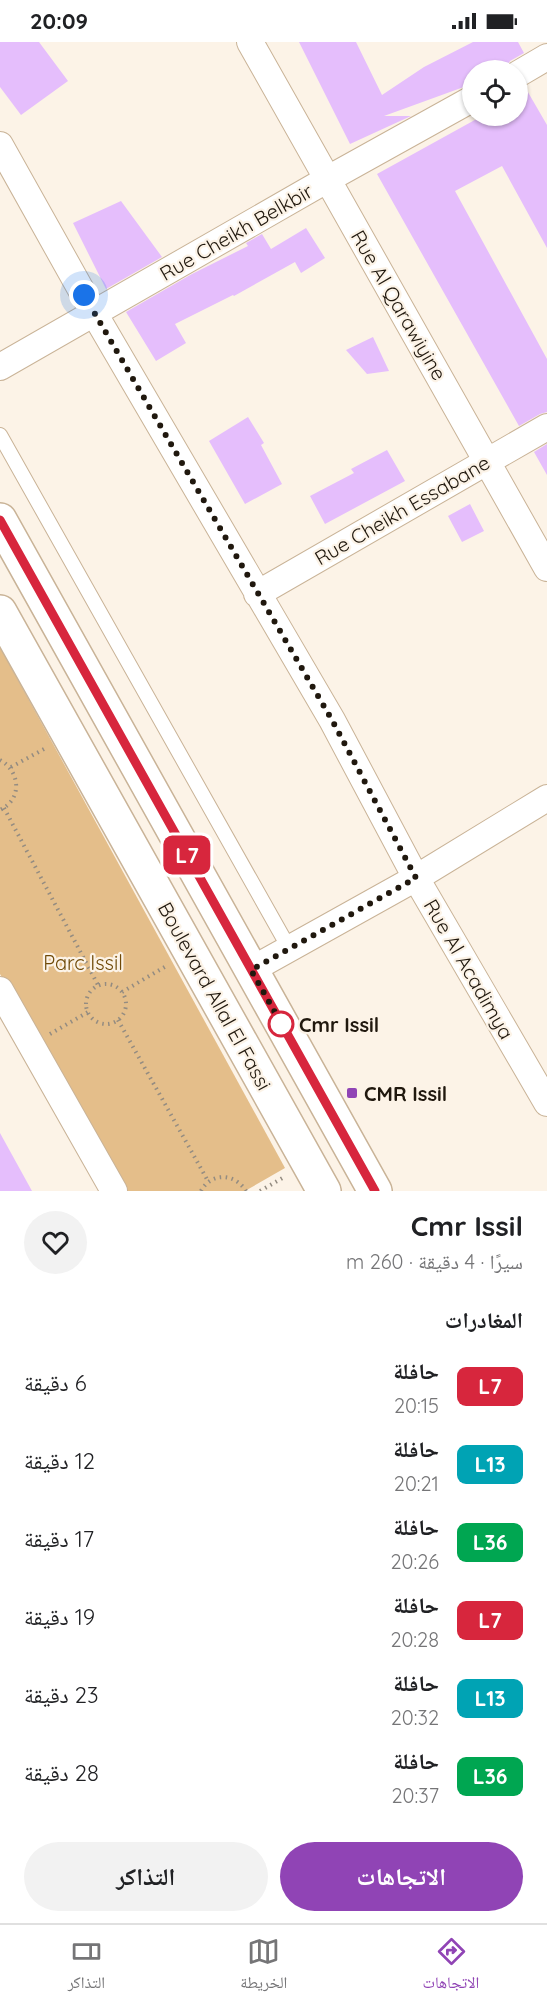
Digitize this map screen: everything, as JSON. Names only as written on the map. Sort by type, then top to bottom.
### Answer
[{"type":"main road","points":[[0,519],[375,1191]]},
{"type":"main road","name":"Boulevard Allal El Fassi","points":[[0,612],[324,1191]]},
{"type":"street","name":"Rue Al Qarawiyine","points":[[250,42],[547,568]]},
{"type":"street","points":[[528,68],[547,57]]},
{"type":"street","name":"Rue Cheikh Belkbir","points":[[0,367],[462,105]]},
{"type":"street","name":"Rue Al Acadimya","points":[[0,145],[94,313],[332,720],[416,878],[547,1103]]},
{"type":"street","name":"Rue Cheikh Essabane","points":[[257,594],[547,427]]},
{"type":"street","points":[[251,970],[416,878],[547,798]]},
{"type":"street","points":[[0,990],[114,1191]]},
{"type":"lane","points":[[0,435],[290,948]]},
{"type":"path","points":[[11,767],[48,747]]},
{"type":"path","points":[[0,760],[11,767],[16,778],[16,789],[12,800],[2,809],[98,986]]},
{"type":"path","points":[[122,992],[175,961]]},
{"type":"path","points":[[107,984],[116,986],[122,992],[126,999],[126,1007],[118,1020],[101,1023],[93,1019],[86,1004],[87,996],[92,990],[107,984]]},
{"type":"path","points":[[32,1046],[88,1012]]},
{"type":"path","points":[[118,1020],[208,1181]]},
{"type":"path","points":[[260,1191],[295,1172]]},
{"type":"path","points":[[201,1191],[208,1181],[218,1177],[228,1177],[238,1181],[246,1191]]},
{"type":"green space","name":"Parc Issil","points":[[0,647],[285,1168],[245,1191],[127,1191],[0,974]]},
{"type":"building","points":[[0,42],[39,42],[68,81],[21,115],[0,87]]},
{"type":"building","points":[[299,42],[356,42],[382,95],[424,67],[473,42],[518,42],[524,53],[512,60],[462,60],[462,88],[384,116],[411,116],[350,144]]},
{"type":"building","points":[[528,92],[547,125],[547,248],[502,166],[455,191],[547,359],[547,412],[519,426],[377,174],[464,126],[528,126]]},
{"type":"building","points":[[121,201],[162,257],[106,289],[73,223]]},
{"type":"building","points":[[306,228],[325,258],[301,273],[295,262],[234,296],[175,324],[186,343],[156,361],[126,312],[192,274],[248,246],[246,243],[262,234],[271,249]]},
{"type":"building","points":[[373,337],[389,371],[367,374],[346,350]]},
{"type":"building","points":[[248,417],[264,443],[261,445],[282,484],[245,504],[209,441]]},
{"type":"building","points":[[547,444],[547,475],[534,452]]},
{"type":"building","points":[[387,450],[405,481],[325,524],[310,496],[354,473],[351,469]]},
{"type":"building","points":[[470,504],[484,531],[462,542],[448,516]]},
{"type":"building","points":[[0,1133],[32,1191],[0,1191]]},
{"type":"bus line","name":"L7","points":[[0,520],[375,1191]]},
{"type":"place","name":"Cmr Issil","points":[[281,1024]]},
{"type":"place","name":"CMR Issil","points":[[352,1093]]},
{"type":"route","points":[[84,295],[332,720],[416,878],[251,970],[285,1030],[281,1024]]}]
